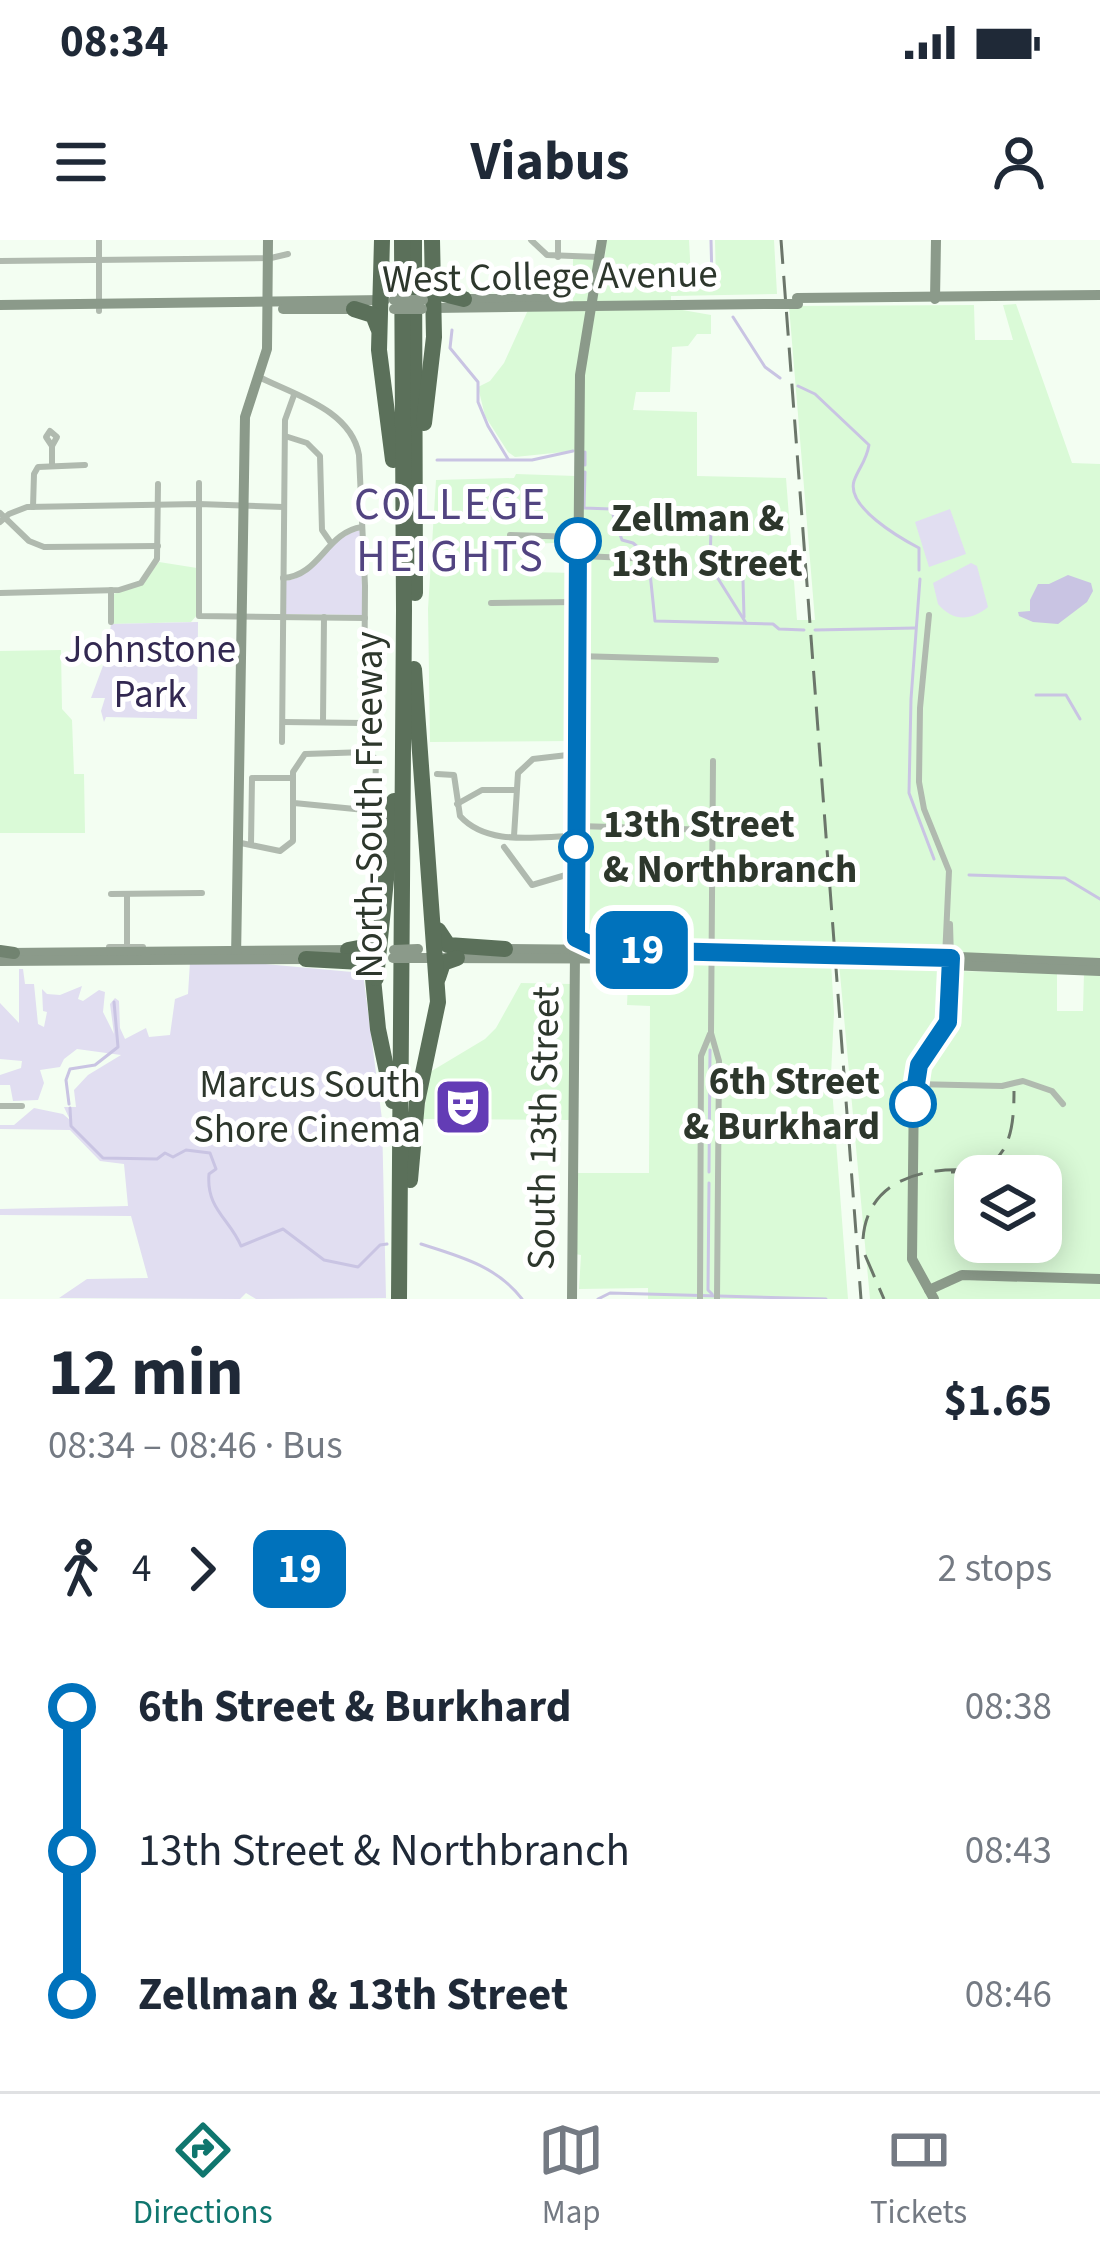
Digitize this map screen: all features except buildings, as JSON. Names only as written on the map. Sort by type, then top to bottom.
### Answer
[{"type":"highway","points":[[382,240],[372,294],[355,305],[373,315],[379,333],[403,550]]},
{"type":"highway","name":"North-South Freeway","points":[[400,240],[409,1299]]},
{"type":"highway","points":[[432,240],[440,292],[463,303]]},
{"type":"highway","name":"North-South Freeway","points":[[399,1299],[405,1202],[414,669],[414,245]]},
{"type":"highway","points":[[379,271],[387,305],[379,333]]},
{"type":"highway","points":[[415,526],[434,330],[428,304],[434,271]]},
{"type":"highway","points":[[434,330],[442,313],[463,303]]},
{"type":"highway","points":[[414,669],[439,935],[446,944],[500,954]]},
{"type":"highway","points":[[348,950],[371,944],[380,917],[404,699]]},
{"type":"highway","points":[[433,902],[427,954],[438,979]]},
{"type":"highway","points":[[376,997],[385,954],[380,917]]},
{"type":"highway","points":[[405,1202],[417,1102],[436,1020],[438,979],[443,963],[457,958]]},
{"type":"highway","points":[[306,959],[367,964],[374,973],[405,1202]]},
{"type":"main road","points":[[236,955],[236,844],[245,778],[241,616],[245,410],[267,349],[266,240]]},
{"type":"main road","name":"South 13th Street","points":[[572,1299],[580,365],[602,240]]},
{"type":"main road","points":[[935,300],[936,240]]},
{"type":"main road","points":[[596,283],[613,300]]},
{"type":"main road","name":"West College Avenue","points":[[0,309],[463,303],[565,306],[583,313],[613,300],[1100,298]]},
{"type":"main road","name":"West College Avenue","points":[[463,303],[590,308]]},
{"type":"main road","points":[[427,954],[457,958],[593,946],[617,952]]},
{"type":"main road","points":[[576,948],[652,955],[1100,967]]},
{"type":"main road","points":[[127,953],[348,950],[385,954]]},
{"type":"main road","points":[[3,954],[191,952],[306,959],[500,954],[560,960],[571,965],[575,978]]},
{"type":"main road","points":[[948,962],[939,1036],[919,1065],[914,1084],[912,1259],[931,1294],[962,1275],[1100,1279]]},
{"type":"street","points":[[99,240],[99,308]]},
{"type":"street","points":[[531,240],[542,254],[601,257]]},
{"type":"street","points":[[558,240],[558,257]]},
{"type":"street","points":[[0,260],[288,254]]},
{"type":"street","points":[[256,375],[340,420],[354,437],[362,527],[364,722],[283,722]]},
{"type":"street","points":[[283,742],[285,417],[294,395]]},
{"type":"street","points":[[285,436],[300,439],[320,456],[323,533],[332,542]]},
{"type":"street","points":[[52,446],[52,465]]},
{"type":"street","points":[[33,506],[34,472],[40,466],[85,465]]},
{"type":"street","points":[[199,483],[200,616],[365,618]]},
{"type":"street","points":[[0,593],[111,590],[131,588],[146,579],[155,566],[158,546],[158,484]]},
{"type":"street","points":[[1,515],[33,506],[284,507]]},
{"type":"street","points":[[1,515],[29,541],[44,547],[158,546]]},
{"type":"street","points":[[283,578],[303,574],[346,530],[362,527]]},
{"type":"street","points":[[510,535],[578,538]]},
{"type":"street","points":[[578,556],[678,560]]},
{"type":"street","points":[[111,590],[111,622]]},
{"type":"street","points":[[491,603],[578,602]]},
{"type":"street","points":[[929,615],[919,782],[924,809],[946,860],[948,962]]},
{"type":"street","points":[[323,722],[324,617]]},
{"type":"street","points":[[577,656],[716,660]]},
{"type":"street","points":[[236,844],[288,848],[295,831],[292,778],[299,758],[315,751],[367,752],[376,759],[375,798],[365,810],[294,803]]},
{"type":"street","points":[[514,836],[518,773],[526,763],[576,754]]},
{"type":"street","points":[[713,761],[711,1033],[719,1061],[717,1297]]},
{"type":"street","points":[[437,774],[455,777],[464,822],[481,831],[514,836],[712,830]]},
{"type":"street","points":[[251,844],[245,778],[292,778]]},
{"type":"street","points":[[457,804],[482,790],[514,790]]},
{"type":"street","points":[[504,847],[532,885],[576,872]]},
{"type":"street","points":[[111,894],[202,893]]},
{"type":"street","points":[[109,947],[127,953],[127,894]]},
{"type":"street","points":[[700,1297],[701,1056],[711,1033]]},
{"type":"street","points":[[914,1084],[1003,1086],[1023,1081],[1052,1090],[1063,1104]]},
{"type":"street","points":[[0,1106],[22,1106]]},
{"type":"street","points":[[702,1179],[718,1178]]},
{"type":"shaded area","points":[[606,240],[689,240],[691,277],[677,277],[677,285],[716,283],[715,240],[774,240],[777,294],[671,296],[671,308],[711,315],[711,334],[697,334],[688,346],[672,347],[670,392],[636,392],[633,410],[697,412],[697,476],[786,478],[797,620],[815,620],[789,306],[974,305],[975,340],[1013,340],[1003,305],[1016,304],[1072,463],[1100,464],[1100,961],[592,945],[582,940],[583,450],[515,457],[485,416],[478,387],[490,381],[504,363],[528,310],[573,309],[573,259],[605,259]]},
{"type":"shaded area","points":[[516,474],[576,476],[576,542],[531,544],[532,572],[575,573],[573,741],[430,742],[428,609],[436,480],[514,478]]},
{"type":"shaded area","points":[[159,562],[197,568],[197,615],[191,622],[113,624],[114,594],[141,585]]},
{"type":"shaded area","points":[[1068,575],[1091,583],[1093,591],[1087,602],[1058,624],[1019,616],[1018,612],[1030,611],[1038,584]]},
{"type":"shaded area","points":[[61,650],[62,709],[72,720],[74,774],[84,774],[85,833],[0,833],[0,651]]},
{"type":"shaded area","points":[[652,961],[831,962],[831,1075],[848,1299],[648,1299],[648,1288],[579,1289],[577,1173],[649,1173],[650,1006],[627,1005],[628,982],[651,982]]},
{"type":"shaded area","points":[[839,963],[941,968],[942,1009],[933,1038],[940,1044],[946,1033],[953,971],[1057,973],[1057,1011],[1083,1011],[1084,973],[1100,974],[1100,1299],[870,1299]]},
{"type":"shaded area","points":[[521,983],[571,984],[570,1120],[423,1119],[430,1072],[485,1039]]},
{"type":"green space","points":[[950,509],[966,554],[929,567],[915,522]]},
{"type":"green space","points":[[360,530],[363,615],[285,614],[286,581],[307,572],[339,541]]},
{"type":"green space","points":[[971,563],[977,566],[988,607],[969,617],[956,617],[938,604],[933,583]]},
{"type":"green space","name":"Johnstone Park","points":[[198,622],[197,719],[106,717],[104,722],[105,698],[91,698],[107,655],[111,624]]},
{"type":"green space","points":[[190,962],[363,973],[382,1119],[386,1298],[256,1299],[246,1293],[240,1299],[59,1298],[87,1279],[148,1278],[131,1216],[0,1215],[0,1209],[128,1206],[124,1164],[100,1161],[70,1130],[0,1129],[0,1125],[14,1125],[34,1108],[70,1120],[64,1107],[76,1107],[74,1090],[88,1075],[121,1055],[77,1049],[60,1067],[40,1070],[44,1083],[38,1100],[13,1101],[10,1085],[0,1085],[0,1075],[21,1068],[22,1061],[0,1059],[0,1003],[19,1023],[19,969],[23,969],[25,984],[34,984],[38,1024],[44,1027],[47,1012],[43,1011],[42,989],[60,995],[82,986],[78,999],[83,1001],[99,990],[105,992],[103,1012],[114,1034],[110,1004],[115,998],[119,1001],[125,1039],[146,1028],[149,1037],[170,1035],[175,999],[188,994]]},
{"type":"waterway","points":[[711,240],[712,281]]},
{"type":"waterway","points":[[733,317],[765,367],[780,378]]},
{"type":"waterway","points":[[452,330],[450,348],[478,382],[478,402],[508,459]]},
{"type":"waterway","points":[[798,386],[815,394],[869,445],[854,491],[876,520],[919,548],[919,570]]},
{"type":"waterway","points":[[437,460],[532,460],[573,451]]},
{"type":"waterway","points":[[585,452],[585,465]]},
{"type":"waterway","points":[[585,472],[584,508],[611,509],[622,540],[647,555]]},
{"type":"waterway","points":[[691,521],[711,530],[710,563]]},
{"type":"waterway","points":[[649,563],[655,621],[773,624],[779,629],[804,630]]},
{"type":"waterway","points":[[712,569],[746,623]]},
{"type":"waterway","points":[[920,579],[909,793],[934,859]]},
{"type":"waterway","points":[[743,580],[744,617]]},
{"type":"waterway","points":[[815,630],[915,628]]},
{"type":"waterway","points":[[1036,695],[1066,695],[1080,719]]},
{"type":"waterway","points":[[969,875],[1065,878],[1100,899]]},
{"type":"waterway","points":[[69,1104],[66,1080],[70,1069],[95,1065],[118,1047],[114,1002]]},
{"type":"waterway","points":[[709,1172],[710,1050]]},
{"type":"waterway","points":[[70,1108],[71,1126],[103,1158],[157,1159],[186,1150],[210,1153],[216,1169],[209,1174],[211,1196],[241,1246],[283,1229],[324,1260],[358,1267],[387,1244]]},
{"type":"waterway","points":[[709,1183],[708,1290],[712,1294]]},
{"type":"waterway","points":[[421,1244],[489,1270],[522,1299]]},
{"type":"waterway","points":[[598,1299],[610,1293],[826,1299]]},
{"type":"railway","points":[[781,240],[861,1299]]},
{"type":"railway","points":[[951,1172],[984,1166],[1004,1150],[1014,1091]]},
{"type":"railway","points":[[863,1239],[874,1204],[884,1192],[913,1176],[954,1170]]},
{"type":"railway","points":[[865,1255],[884,1299]]},
{"type":"bus line","name":"19","points":[[578,541],[576,938],[622,950],[951,958],[948,1022],[919,1065],[913,1104]]},
{"type":"place","name":"Zellman & 13th Street","points":[[578,541]]},
{"type":"place","name":"13th Street & Northbranch","points":[[576,847]]},
{"type":"place","name":"6th Street & Burkhard","points":[[913,1104]]},
{"type":"place","name":"Marcus South Shore Cinema","points":[[463,1107]]},
{"type":"district","name":"COLLEGE HEIGHTS","points":[[451,531]]}]
